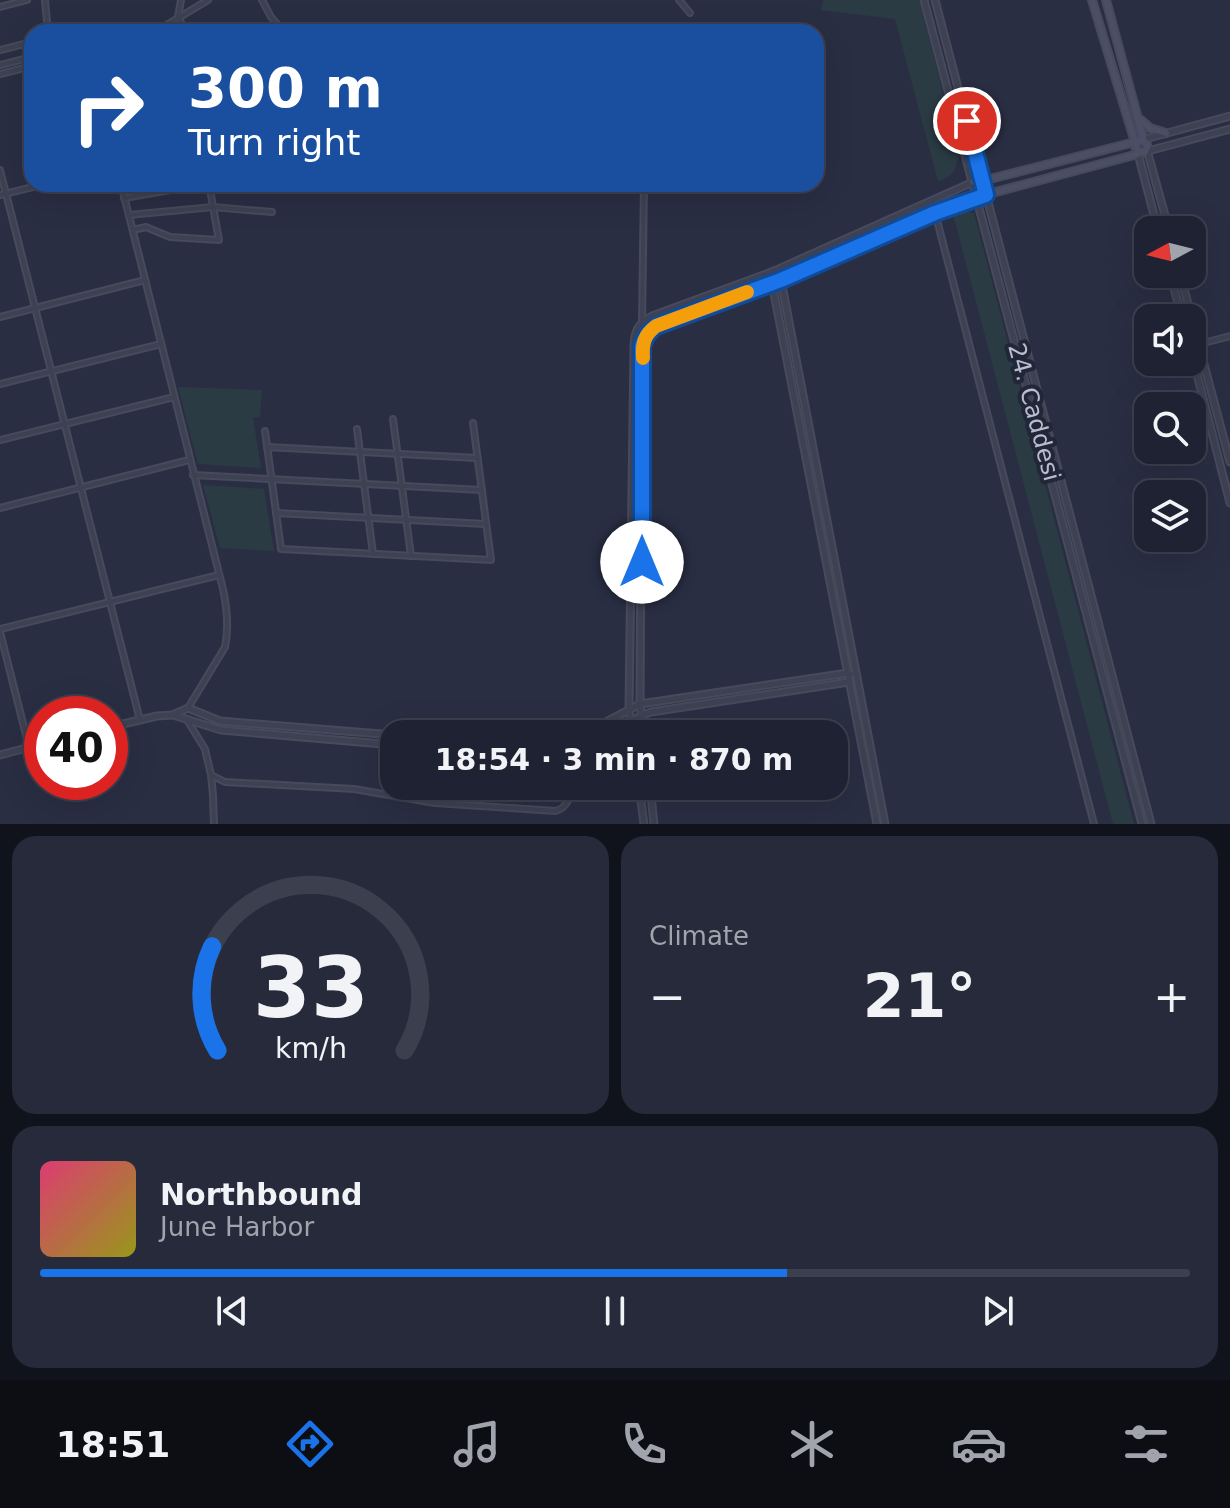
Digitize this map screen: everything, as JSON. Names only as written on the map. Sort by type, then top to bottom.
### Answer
[{"type":"main road","points":[[977,197],[1143,152],[1148,146],[1140,141],[1092,0]]},
{"type":"main road","points":[[1106,0],[1139,118],[1140,141]]},
{"type":"main road","points":[[1139,118],[1150,128],[1166,133]]},
{"type":"main road","points":[[973,182],[1140,141]]},
{"type":"street","points":[[0,7],[27,0]]},
{"type":"street","points":[[45,0],[47,24]]},
{"type":"street","points":[[181,0],[178,17],[182,24]]},
{"type":"street","points":[[167,24],[208,0]]},
{"type":"street","points":[[262,0],[277,24]]},
{"type":"street","points":[[679,0],[690,13]]},
{"type":"street","name":"24. Caddesi","points":[[924,0],[1142,824]]},
{"type":"street","name":"24. Caddesi","points":[[935,0],[1151,824]]},
{"type":"street","points":[[0,50],[24,44]]},
{"type":"street","points":[[0,65],[24,59]]},
{"type":"street","points":[[0,74],[24,68]]},
{"type":"street","points":[[1140,141],[1230,116]]},
{"type":"street","points":[[1143,152],[1230,129]]},
{"type":"street","points":[[1143,152],[1155,216]]},
{"type":"street","points":[[1143,152],[1164,216]]},
{"type":"street","points":[[0,170],[3,194],[140,720]]},
{"type":"street","points":[[642,321],[774,271],[973,182]]},
{"type":"street","points":[[3,194],[24,189]]},
{"type":"street","points":[[123,192],[226,609],[226,643],[188,708],[172,715],[128,723]]},
{"type":"street","points":[[124,198],[160,192]]},
{"type":"street","points":[[133,230],[146,227],[170,237],[219,240],[209,192]]},
{"type":"street","points":[[631,720],[634,338],[642,321],[644,192]]},
{"type":"street","points":[[642,720],[644,338],[656,326],[781,280],[977,197]]},
{"type":"street","points":[[932,201],[1094,824]]},
{"type":"street","points":[[129,215],[213,207],[272,212]]},
{"type":"street","points":[[774,271],[781,280],[885,824]]},
{"type":"street","points":[[774,271],[772,283],[877,824]]},
{"type":"street","points":[[0,317],[145,280]]},
{"type":"street","points":[[1206,343],[1230,336]]},
{"type":"street","points":[[0,384],[161,343]]},
{"type":"street","points":[[1197,376],[1230,503]]},
{"type":"street","points":[[1204,376],[1230,462]]},
{"type":"street","points":[[0,440],[174,397]]},
{"type":"street","points":[[393,419],[411,556]]},
{"type":"street","points":[[265,431],[281,549],[491,560],[473,423]]},
{"type":"street","points":[[357,429],[373,554]]},
{"type":"street","points":[[267,447],[478,458]]},
{"type":"street","points":[[0,508],[189,460]]},
{"type":"street","points":[[1223,474],[1230,472]]},
{"type":"street","points":[[193,475],[482,490]]},
{"type":"street","points":[[276,513],[486,524]]},
{"type":"street","points":[[24,727],[0,631],[219,575]]},
{"type":"street","points":[[609,720],[640,704],[848,673],[855,676]]},
{"type":"street","points":[[635,720],[651,712],[849,682],[855,676]]},
{"type":"street","points":[[188,708],[220,721],[380,734]]},
{"type":"street","points":[[172,715],[221,730],[380,744]]},
{"type":"street","points":[[187,720],[205,749],[211,775],[214,824]]},
{"type":"street","points":[[0,755],[24,748]]},
{"type":"street","points":[[211,775],[229,782],[354,789],[380,793]]},
{"type":"street","points":[[418,800],[553,811],[561,809],[568,800]]},
{"type":"street","points":[[641,800],[644,824]]},
{"type":"street","points":[[651,800],[654,824]]},
{"type":"shaded area","points":[[823,0],[919,0],[959,155],[950,175],[938,181],[895,19],[821,10]]},
{"type":"shaded area","points":[[960,210],[974,213],[1134,824],[1113,824],[953,214]]},
{"type":"shaded area","points":[[178,387],[262,390],[260,417],[253,417],[261,468],[198,464]]},
{"type":"shaded area","points":[[203,485],[264,489],[274,551],[220,548]]},
{"type":"slow traffic","points":[[643,358],[644,338],[656,326],[747,292]]},
{"type":"route","points":[[642,562],[642,346],[649,331],[986,195],[967,121]]}]
